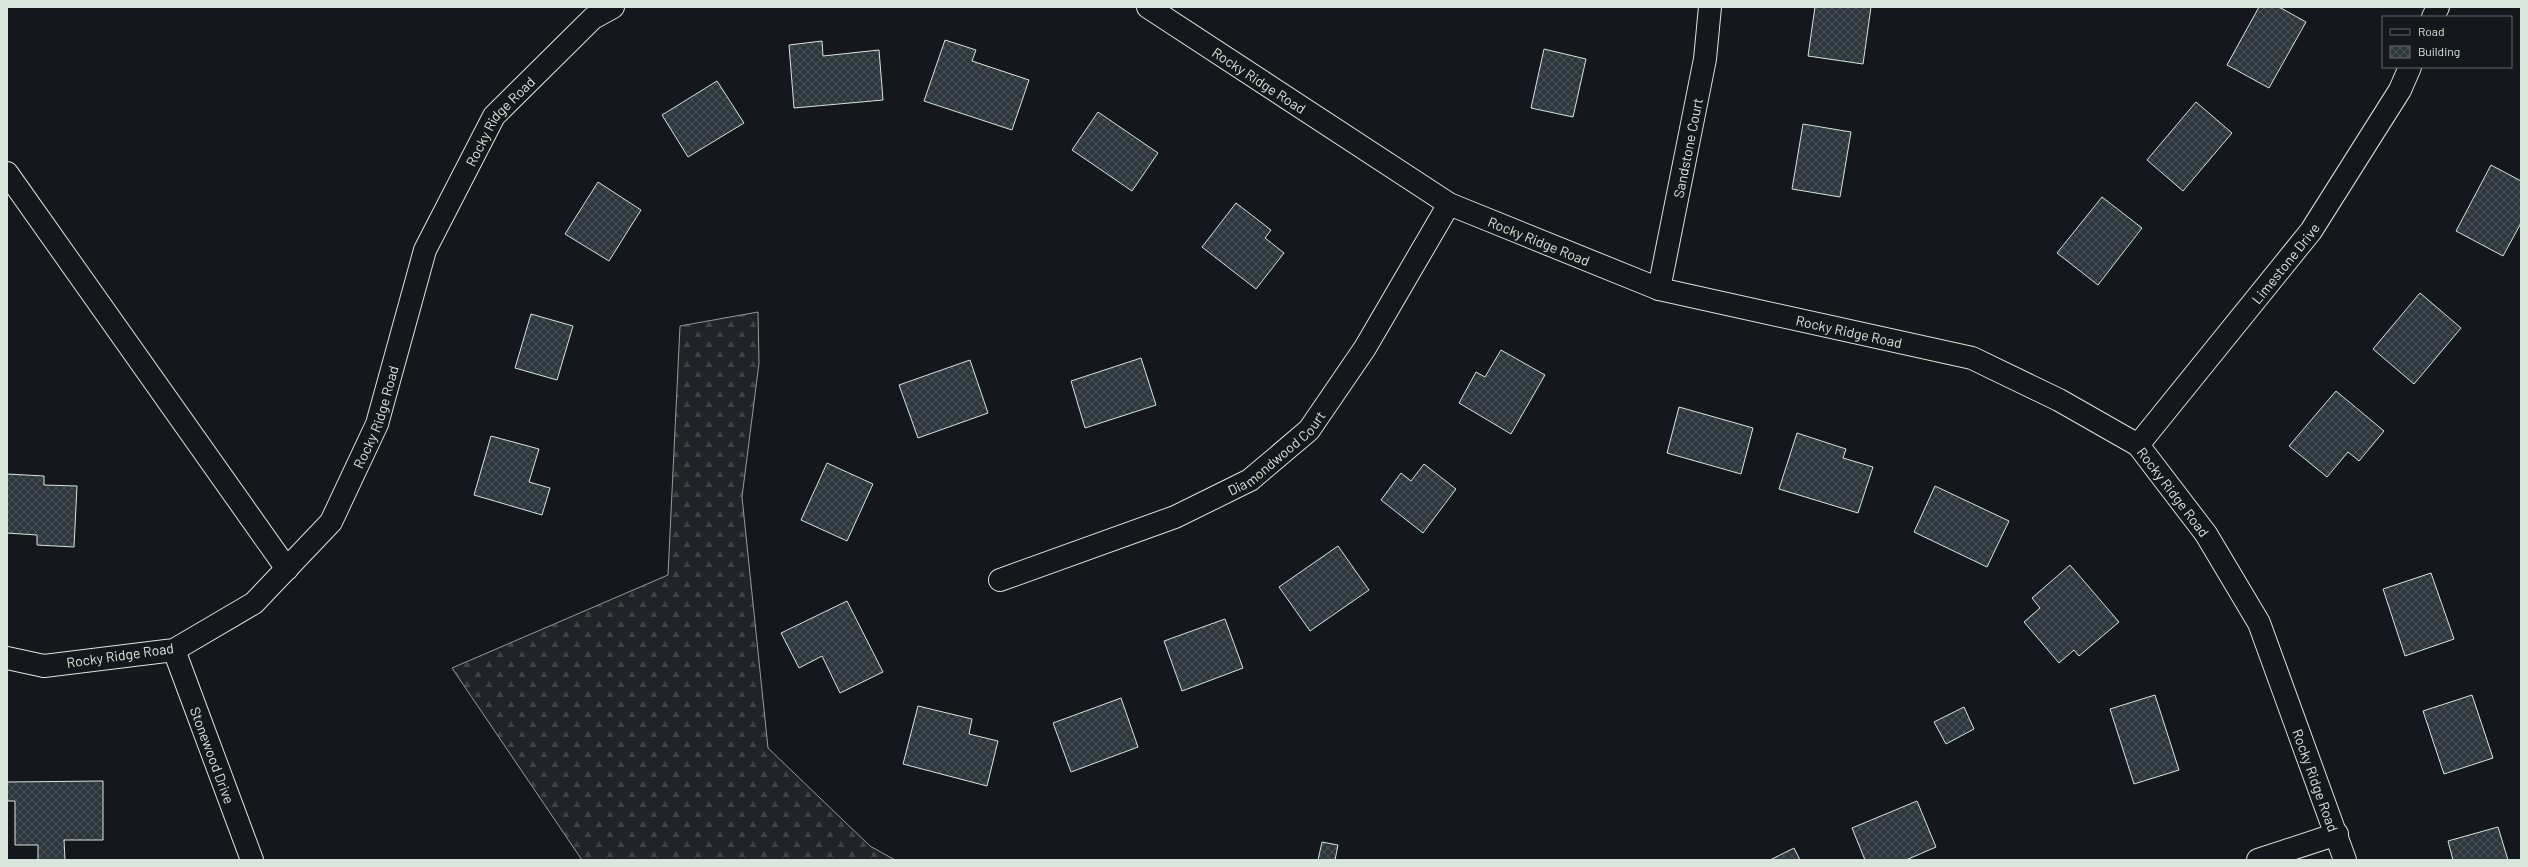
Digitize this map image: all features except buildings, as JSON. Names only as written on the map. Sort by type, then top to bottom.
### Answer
[{"type":"street","name":"Rocky Ridge Road","points":[[7,658],[44,666],[174,650],[254,603],[331,522],[376,424],[425,250],[494,116],[593,18],[613,7]]},
{"type":"street","name":"Rocky Ridge Road","points":[[1148,7],[1448,204],[1660,289],[1972,358],[2059,400],[2138,445],[2206,534],[2259,624],[2337,834],[2345,860]]},
{"type":"street","name":"Sandstone Court","points":[[1660,289],[1705,59],[1710,7]]},
{"type":"street","points":[[2434,16],[2438,7]]},
{"type":"street","name":"Limestone Drive","points":[[2138,445],[2311,231],[2400,90],[2410,68]]},
{"type":"street","points":[[7,173],[286,569]]},
{"type":"street","name":"Diamondwood Court","points":[[1000,580],[1175,517],[1250,480],[1309,430],[1365,348],[1448,204]]},
{"type":"street","name":"Stonewood Drive","points":[[174,650],[252,860]]},
{"type":"street","points":[[2258,860],[2337,834]]},
{"type":"green space","points":[[758,312],[759,363],[742,497],[768,748],[870,846],[895,860],[582,860],[452,668],[668,575],[680,326]]}]
